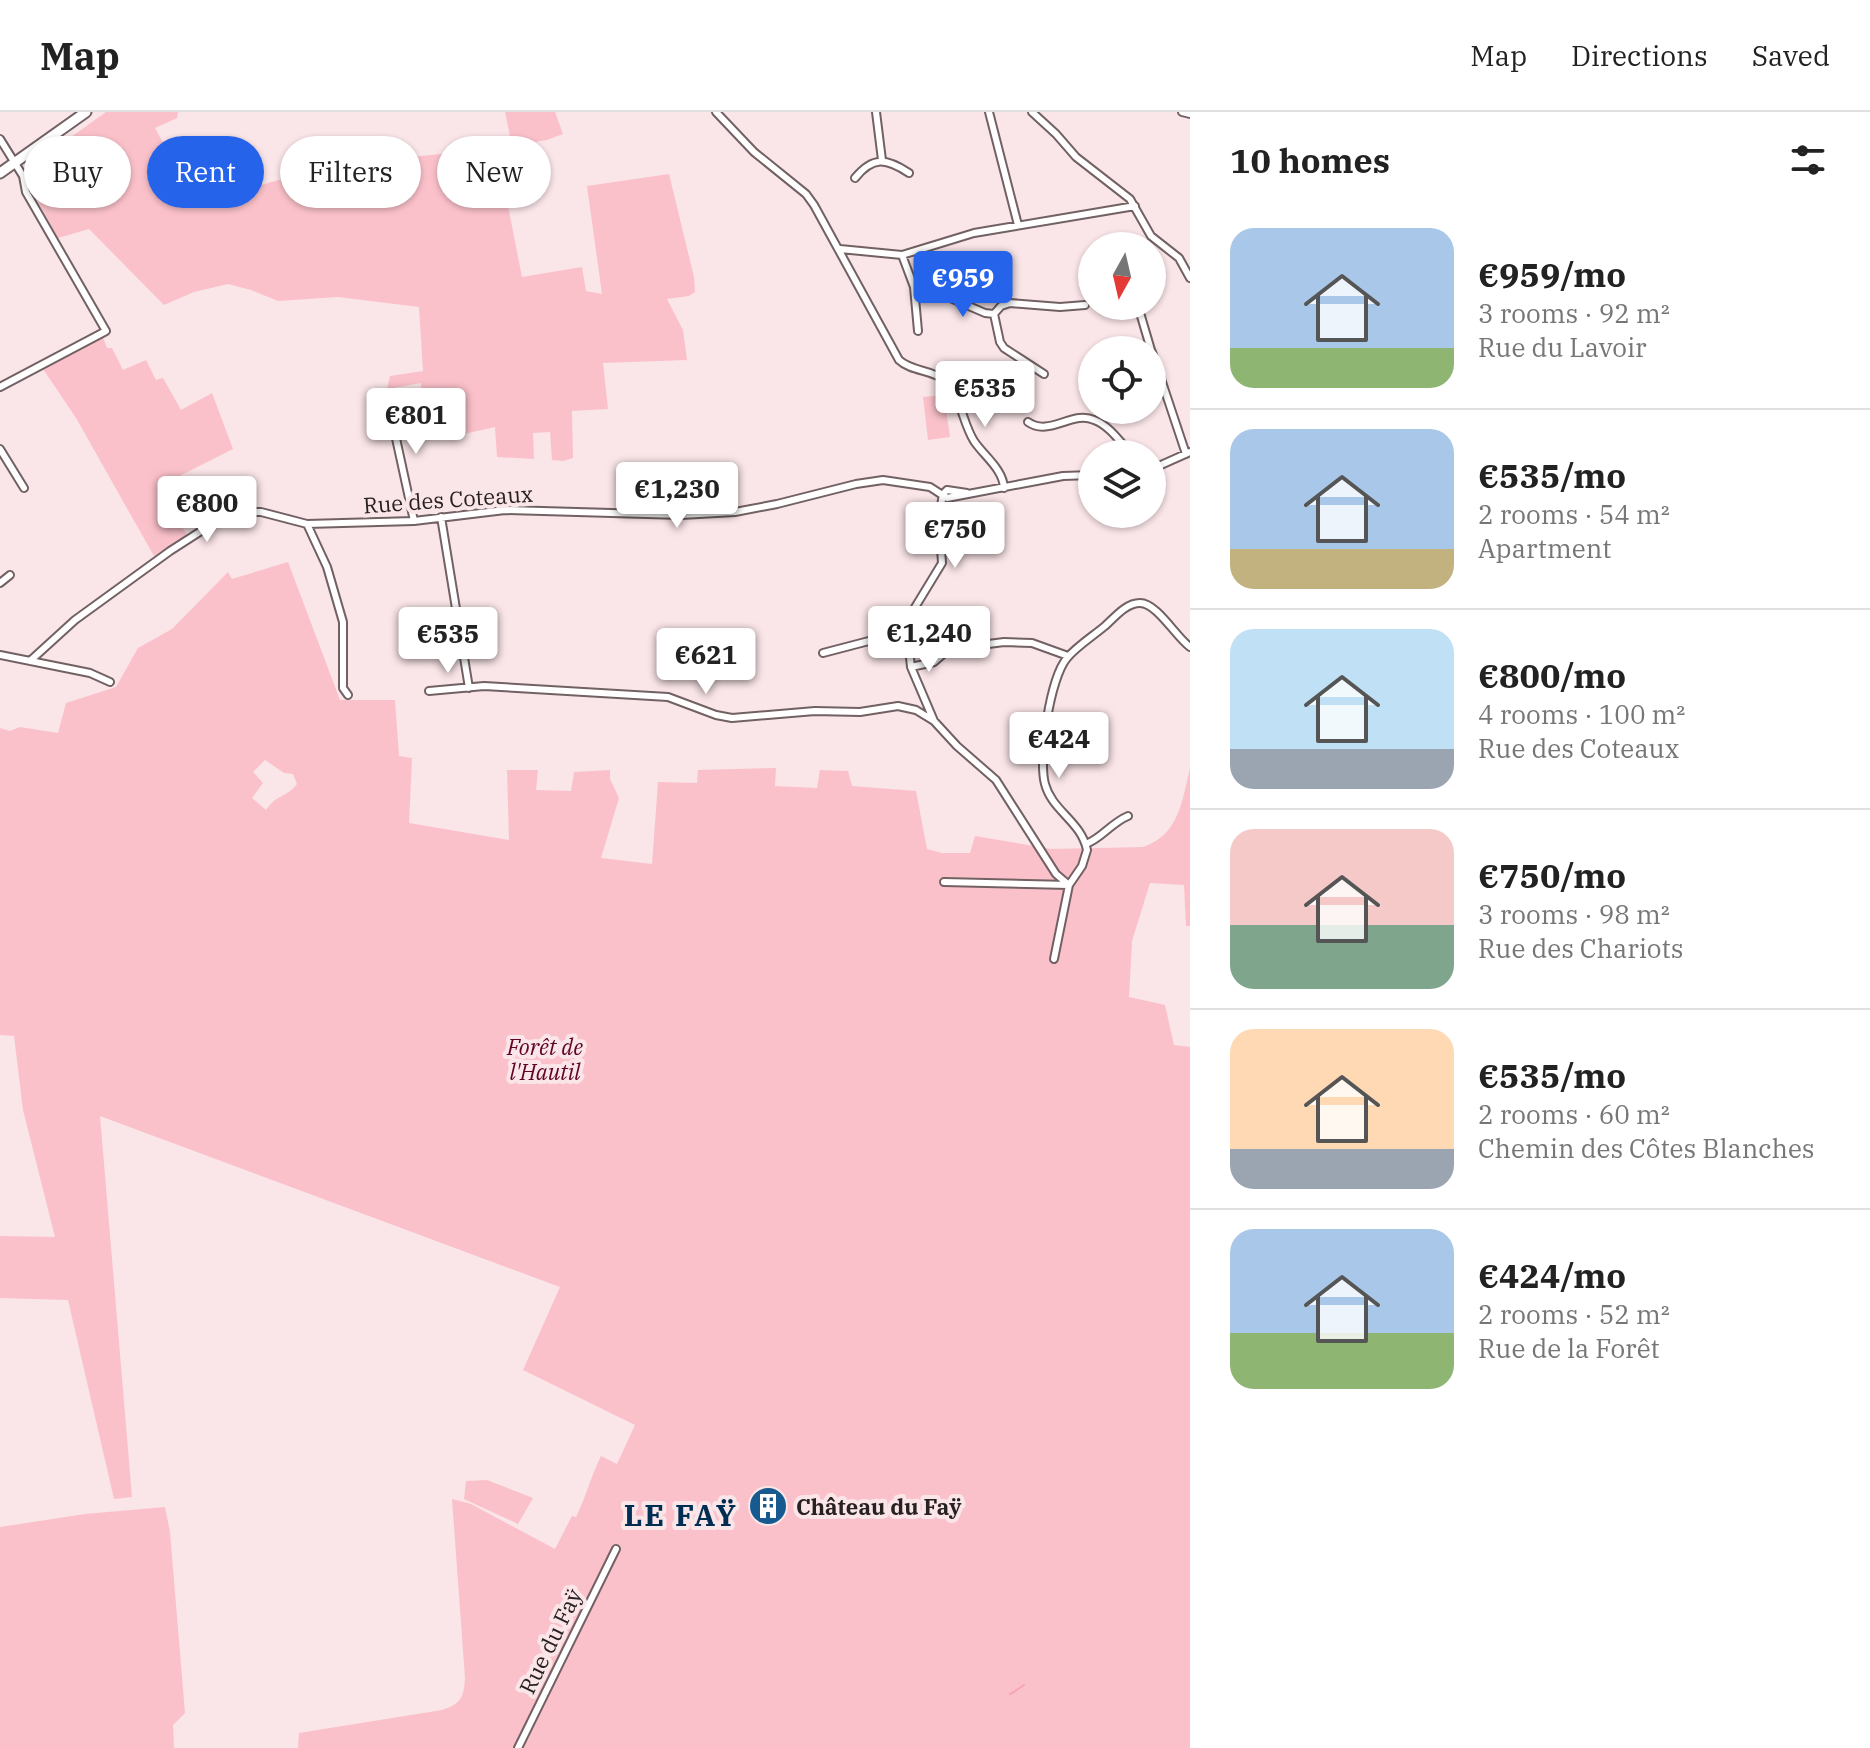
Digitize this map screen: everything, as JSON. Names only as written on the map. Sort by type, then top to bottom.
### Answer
[{"type":"main road","points":[[0,173],[86,112]]},
{"type":"street","points":[[876,112],[882,160]]},
{"type":"street","points":[[989,112],[1018,225]]},
{"type":"street","points":[[1032,112],[1093,173],[1112,184],[1135,206],[1151,236],[1179,258],[1190,278]]},
{"type":"street","points":[[1182,112],[1190,114]]},
{"type":"street","points":[[720,114],[754,152],[806,194],[824,219],[899,360],[911,369],[943,379],[954,392],[973,440],[998,471],[1004,488]]},
{"type":"street","points":[[0,139],[23,176],[26,192],[106,331],[0,387]]},
{"type":"street","points":[[855,178],[865,166],[882,160],[894,163],[909,173]]},
{"type":"street","points":[[840,249],[902,255],[974,233],[1135,206]]},
{"type":"street","points":[[902,255],[914,287],[918,331]]},
{"type":"street","points":[[914,287],[927,288],[994,314]]},
{"type":"street","points":[[994,314],[1001,306],[1010,303],[1078,306]]},
{"type":"street","points":[[994,314],[1000,342],[1012,355],[1044,374]]},
{"type":"street","points":[[1166,391],[1188,453],[1166,463]]},
{"type":"street","points":[[387,397],[414,521]]},
{"type":"street","points":[[1028,422],[1045,427],[1090,418],[1103,424],[1118,440]]},
{"type":"street","points":[[0,449],[24,488]]},
{"type":"street","name":"Rue des Coteaux","points":[[30,661],[75,620],[120,586],[212,524],[244,512],[261,512],[307,524],[414,521],[505,510],[681,515],[735,512],[883,480],[925,486],[947,498],[1078,475]]},
{"type":"street","points":[[934,721],[911,667],[907,631],[914,609],[942,563],[939,517],[943,494]]},
{"type":"street","points":[[441,517],[469,688]]},
{"type":"street","points":[[307,524],[327,567],[343,622],[343,688],[348,695]]},
{"type":"street","points":[[0,583],[10,575]]},
{"type":"street","points":[[1054,959],[1069,885],[1082,866],[1087,850],[1077,827],[1052,801],[1045,783],[1050,702],[1061,669],[1068,656],[1129,606],[1142,603],[1153,607],[1190,647]]},
{"type":"street","points":[[823,653],[907,631]]},
{"type":"street","points":[[911,667],[934,662],[949,649],[1004,642],[1032,643],[1068,656]]},
{"type":"street","points":[[0,655],[90,673],[110,682]]},
{"type":"street","points":[[429,691],[484,686],[668,697],[732,718],[815,711],[860,712],[898,706],[916,710],[934,721],[996,780],[1056,874],[1069,885]]},
{"type":"street","points":[[1086,844],[1112,823],[1128,816]]},
{"type":"street","points":[[944,882],[1069,885]]},
{"type":"street","name":"Rue du Faÿ","points":[[518,1748],[616,1549]]},
{"type":"green space","points":[[106,112],[178,112],[177,118],[155,128],[159,136],[147,136],[147,208],[264,208],[264,184],[280,180],[280,208],[421,208],[421,156],[437,154],[437,208],[508,208],[522,277],[582,267],[586,291],[602,294],[587,186],[669,174],[694,277],[695,292],[689,296],[667,299],[683,330],[687,360],[603,363],[608,409],[572,411],[573,458],[552,460],[550,432],[533,433],[534,459],[497,457],[495,427],[459,435],[449,392],[439,395],[442,415],[423,417],[421,383],[387,389],[390,376],[423,371],[419,307],[338,297],[278,301],[228,284],[194,292],[164,305],[89,229],[58,238],[42,208],[131,208],[131,136],[72,136]]},
{"type":"green space","points":[[505,112],[555,112],[563,134],[551,138],[551,136],[510,136]]},
{"type":"green space","points":[[102,335],[107,348],[112,348],[123,370],[146,360],[156,380],[163,378],[181,410],[212,393],[233,449],[158,487],[187,535],[154,556],[76,418],[41,366]]},
{"type":"green space","points":[[944,395],[950,437],[928,440],[923,397]]},
{"type":"green space","name":"Forêt de l'Hautil","points":[[288,562],[340,700],[395,700],[399,756],[412,758],[409,823],[509,840],[507,770],[538,770],[536,790],[571,791],[574,772],[610,770],[610,779],[619,798],[601,858],[652,864],[658,782],[697,783],[698,770],[776,768],[775,786],[817,788],[820,770],[848,771],[852,786],[916,791],[927,849],[942,853],[970,853],[975,836],[1051,849],[1143,847],[1155,842],[1172,825],[1190,768],[1190,926],[1186,926],[1184,885],[1150,883],[1132,941],[1129,997],[1165,1005],[1174,1045],[1190,1047],[1190,1748],[298,1748],[299,1733],[442,1710],[457,1702],[462,1695],[465,1678],[452,1499],[471,1504],[555,1549],[572,1516],[576,1517],[601,1456],[617,1464],[635,1425],[523,1370],[560,1287],[100,1116],[132,1497],[114,1499],[68,1300],[0,1298],[0,1236],[55,1237],[23,1110],[14,1036],[0,1035],[0,728],[10,731],[20,727],[58,733],[66,703],[116,687],[138,648],[172,629],[228,572],[232,579]],"holes":[[[265,760],[284,773],[293,774],[297,784],[266,810],[252,798],[263,783],[253,772]]]},
{"type":"green space","points":[[487,1480],[533,1498],[518,1524],[464,1499],[466,1481]]},
{"type":"green space","points":[[165,1507],[170,1532],[185,1713],[173,1725],[174,1748],[0,1748],[0,1527],[85,1514]]},
{"type":"waterway","points":[[1015,1691],[1024,1685]]},
{"type":"waterway","points":[[1010,1694],[1014,1692]]},
{"type":"place","name":"Château du Faÿ","points":[[768,1506]]},
{"type":"district","name":"LE FAŸ","points":[[681,1514]]}]
